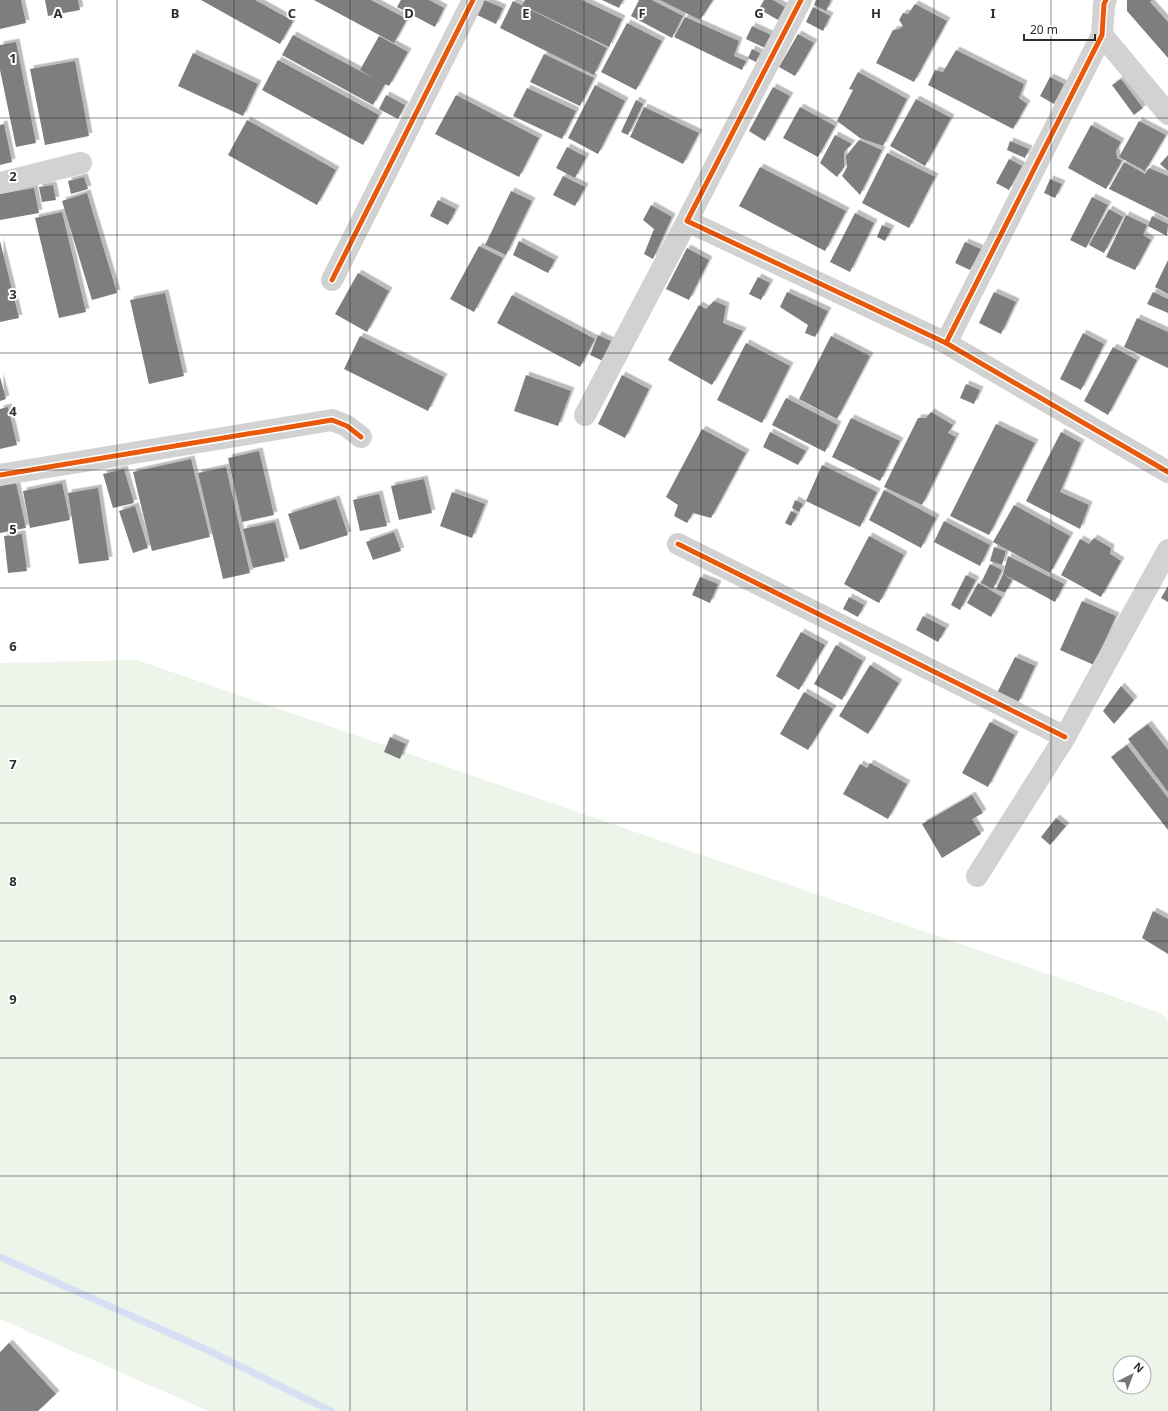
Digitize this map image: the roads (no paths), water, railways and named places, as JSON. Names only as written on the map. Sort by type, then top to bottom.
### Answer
[{"type":"street","points":[[332,280],[473,0]]},
{"type":"street","points":[[585,415],[801,0]]},
{"type":"street","points":[[946,343],[1102,34],[1104,4],[1106,0]]},
{"type":"street","points":[[1102,34],[1168,114]]},
{"type":"street","points":[[0,183],[82,163]]},
{"type":"street","points":[[687,220],[946,343],[1168,472]]},
{"type":"street","points":[[0,475],[332,420],[347,426],[361,437]]},
{"type":"street","points":[[678,544],[1065,737]]},
{"type":"street","points":[[977,876],[1065,737],[1168,550]]},
{"type":"waterway","points":[[0,1257],[205,1349],[331,1411]]}]
